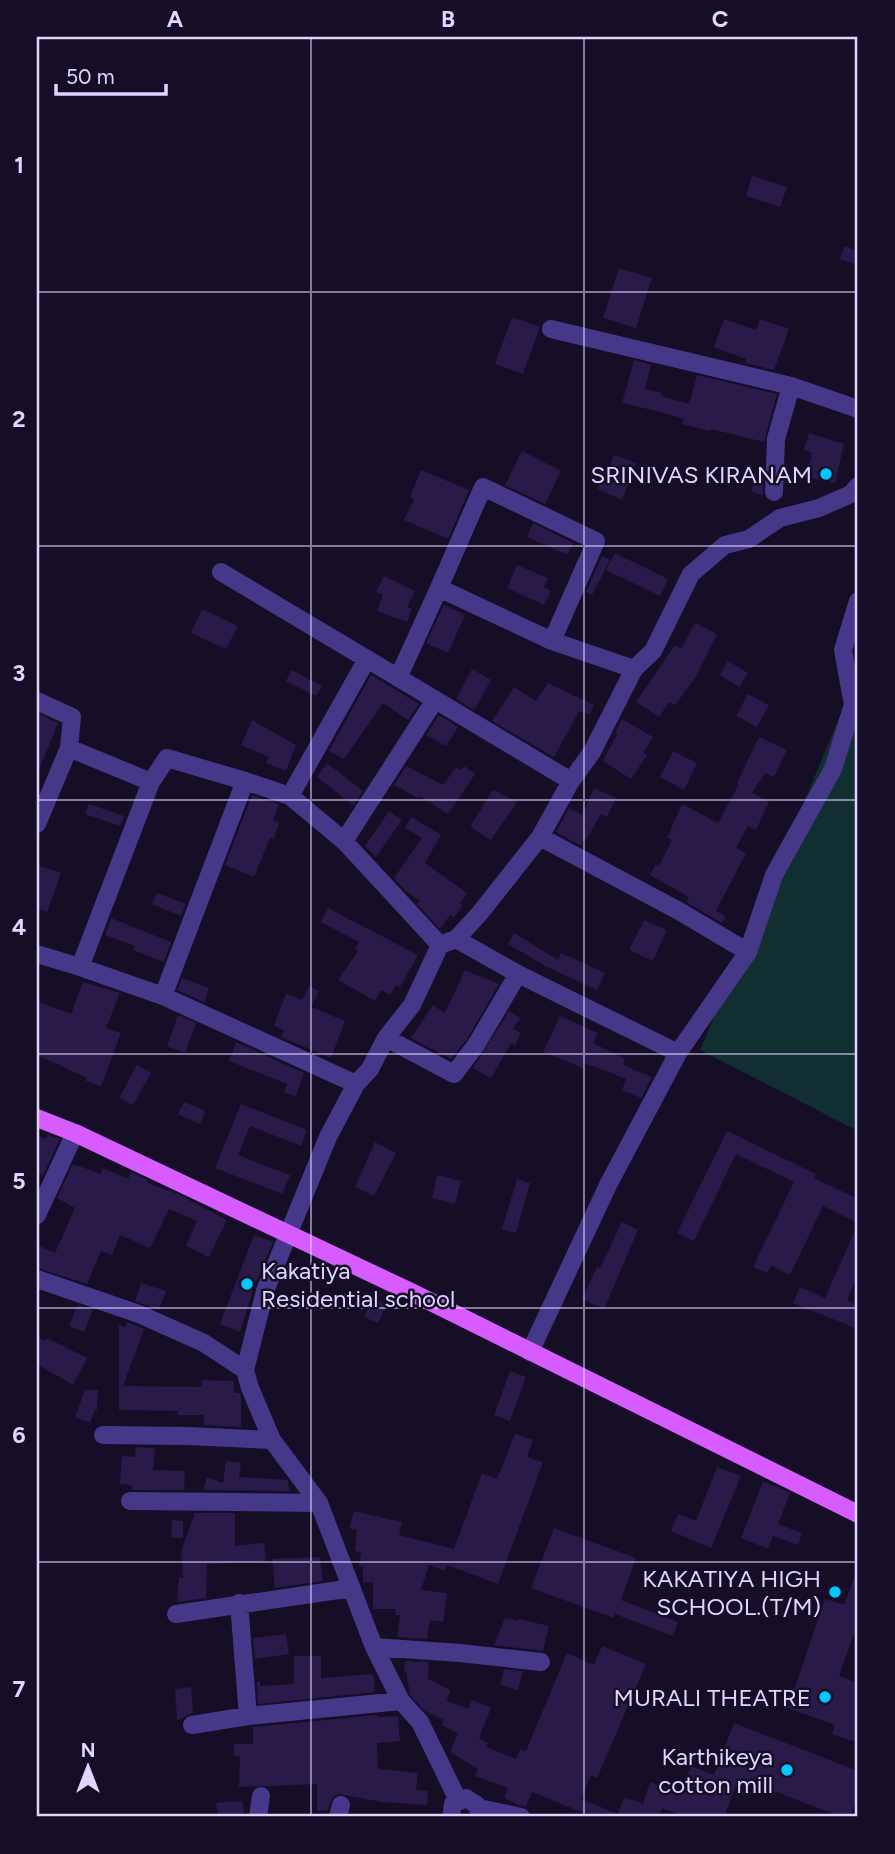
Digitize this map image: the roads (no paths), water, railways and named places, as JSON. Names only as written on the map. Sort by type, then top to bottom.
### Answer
[{"type":"main road","points":[[37,1118],[75,1133],[288,1233],[858,1514]]},
{"type":"street","points":[[551,329],[791,386],[858,409]]},
{"type":"street","points":[[774,492],[776,439],[791,386]]},
{"type":"street","points":[[398,678],[483,487],[596,541],[552,641]]},
{"type":"street","points":[[521,1817],[480,1813],[470,1799],[454,1809],[420,1722],[401,1701],[374,1647],[319,1503],[272,1440],[250,1388],[246,1370],[265,1291],[328,1137],[356,1084],[370,1069],[386,1038],[412,1006],[448,942],[480,913],[540,836],[570,781],[592,752],[634,669],[653,651],[691,574],[725,545],[749,539],[780,518],[819,508],[856,492]]},
{"type":"street","points":[[221,572],[570,781]]},
{"type":"street","points":[[439,588],[552,641],[634,669]]},
{"type":"street","points":[[530,1352],[608,1185],[678,1053],[748,952],[774,875],[833,769],[853,705],[851,653],[858,601]]},
{"type":"street","points":[[290,796],[367,660]]},
{"type":"street","points":[[344,841],[435,700]]},
{"type":"street","points":[[37,701],[72,717],[69,748],[37,824]]},
{"type":"street","points":[[69,748],[151,782]]},
{"type":"street","points":[[80,967],[151,782],[167,758],[290,796],[344,841],[448,942],[678,1053]]},
{"type":"street","points":[[163,996],[245,781]]},
{"type":"street","points":[[540,836],[679,911],[748,952]]},
{"type":"street","points":[[37,954],[163,996],[356,1084]]},
{"type":"street","points":[[386,1038],[454,1074],[477,1045],[518,974]]},
{"type":"street","points":[[37,1215],[75,1133]]},
{"type":"street","points":[[37,1279],[139,1314],[204,1343],[246,1370]]},
{"type":"street","points":[[103,1435],[272,1440]]},
{"type":"street","points":[[130,1501],[319,1503]]},
{"type":"street","points":[[176,1614],[352,1588]]},
{"type":"street","points":[[239,1603],[248,1716]]},
{"type":"street","points":[[374,1647],[541,1662]]},
{"type":"street","points":[[192,1725],[248,1716],[401,1701]]},
{"type":"street","points":[[258,1817],[261,1796]]},
{"type":"place","name":"SRINIVAS KIRANAM","points":[[826,474]]},
{"type":"place","name":"Kakatiya Residential school","points":[[247,1284]]},
{"type":"place","name":"KAKATIYA HIGH SCHOOL.(T/M)","points":[[835,1592]]},
{"type":"place","name":"MURALI THEATRE","points":[[825,1697]]},
{"type":"place","name":"Karthikeya cotton mill","points":[[787,1770]]}]
